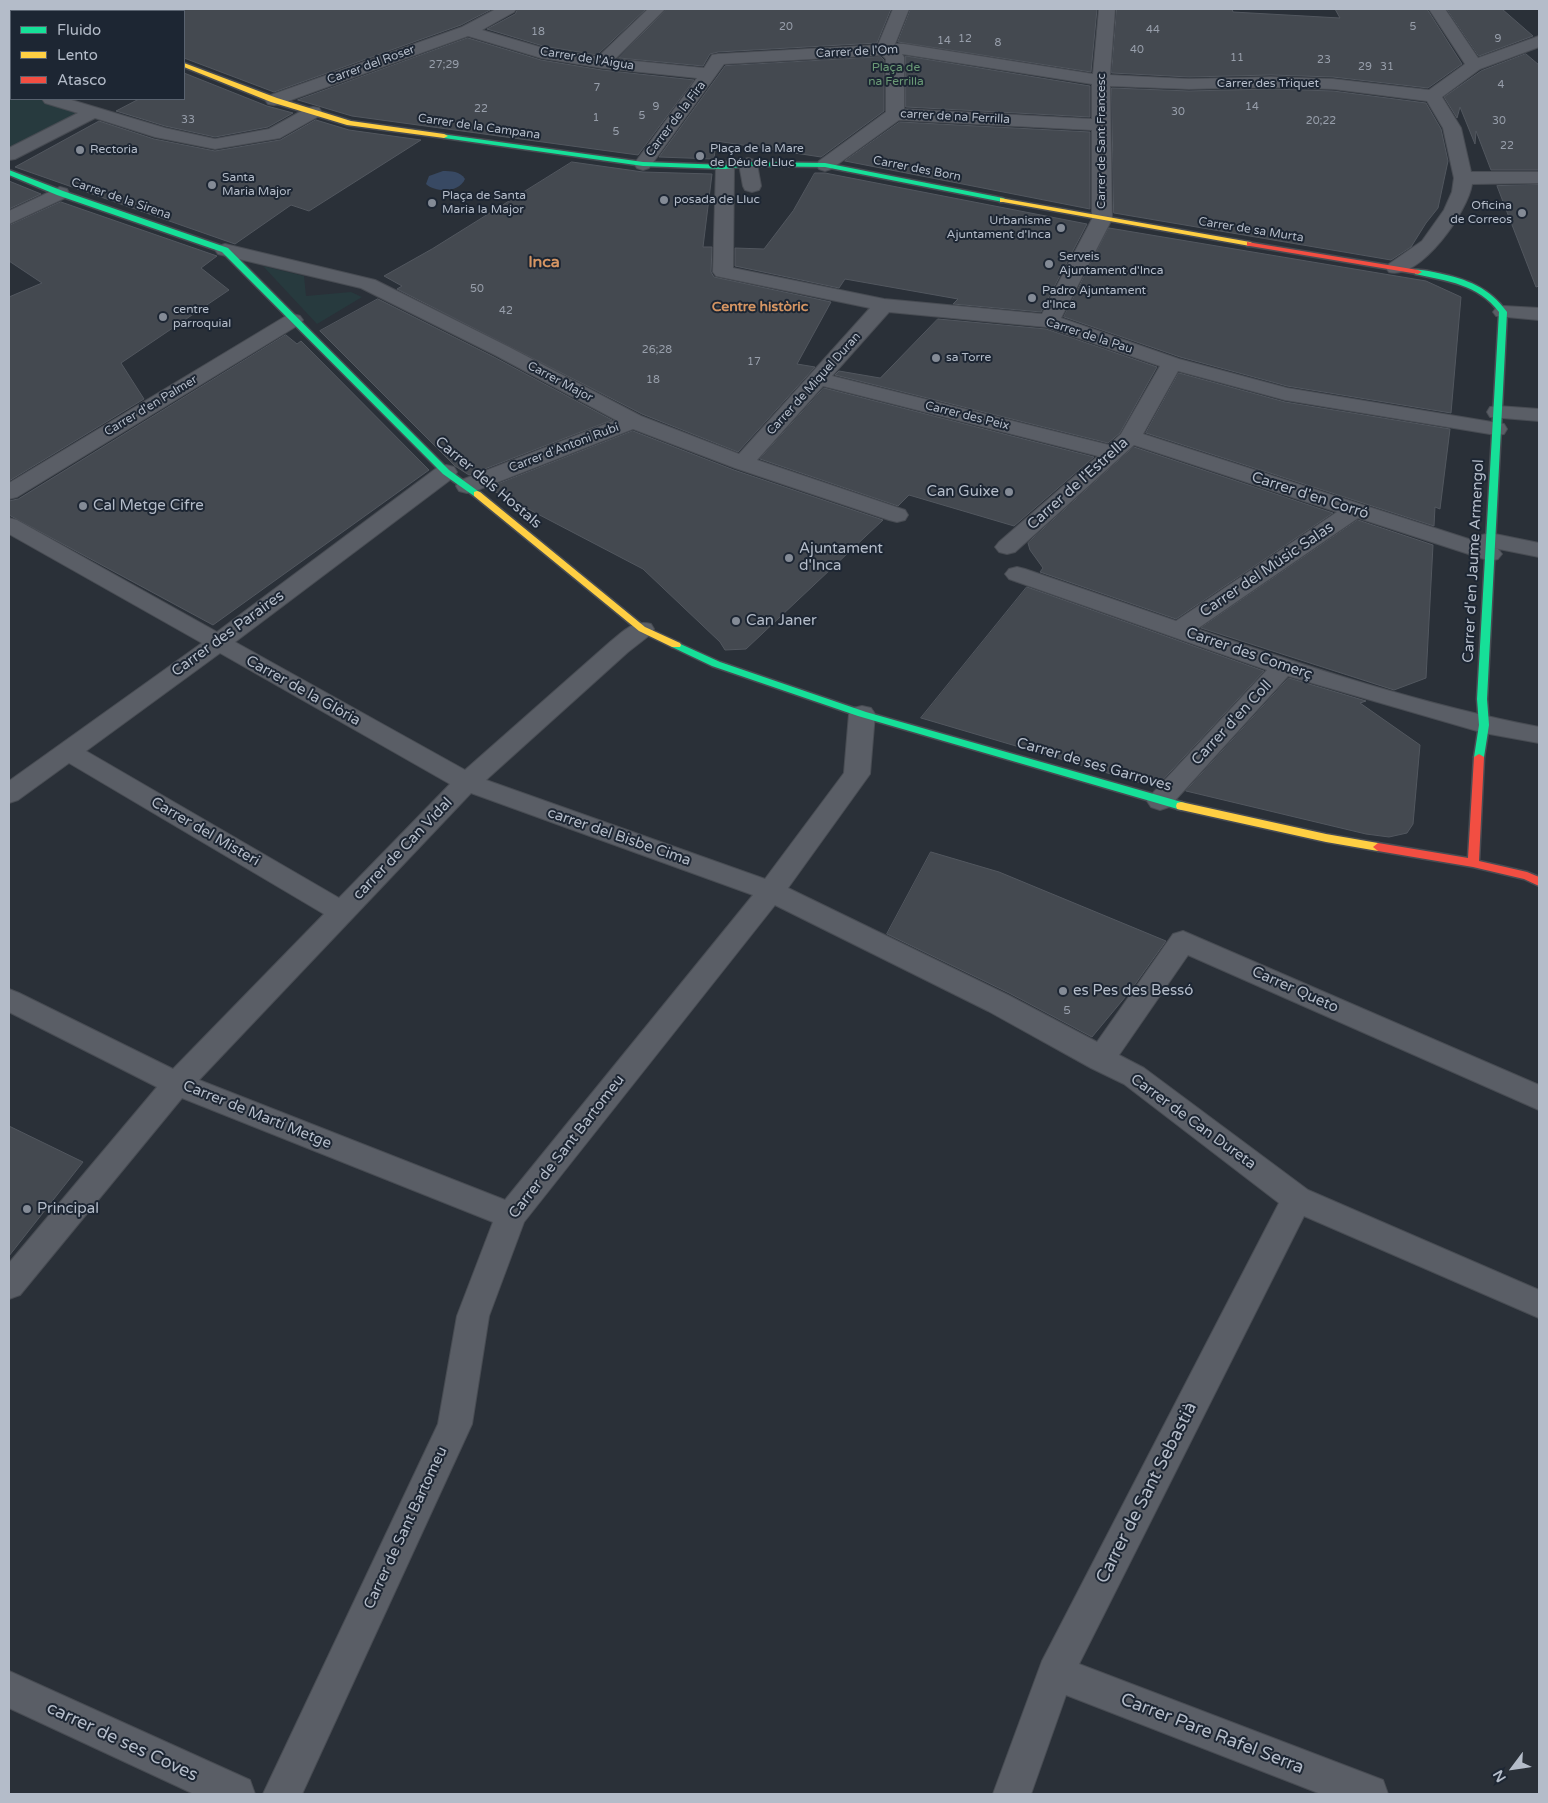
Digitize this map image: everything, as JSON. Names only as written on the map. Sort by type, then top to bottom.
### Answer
[{"type":"street","points":[[602,64],[658,9]]},
{"type":"street","points":[[895,114],[896,57],[885,50],[901,9]]},
{"type":"street","name":"Carrer de Sant Francesc","points":[[1049,321],[1102,219],[1101,80],[1107,9]]},
{"type":"street","points":[[1437,9],[1474,65]]},
{"type":"street","name":"Carrer del Roser","points":[[274,100],[468,31],[500,10]]},
{"type":"street","name":"Carrer de l'Aigua","points":[[468,31],[541,53],[602,64],[709,74]]},
{"type":"street","points":[[1396,268],[1429,245],[1453,210],[1461,192],[1463,178],[1452,128],[1434,96],[1474,65],[1539,41]]},
{"type":"street","name":"Carrer de l'Om","points":[[709,74],[718,60],[904,49],[1101,80]]},
{"type":"street","name":"Carrer de la Campana","points":[[185,65],[274,100],[350,123],[643,164]]},
{"type":"street","name":"Carrer de la Fira","points":[[643,164],[709,74]]},
{"type":"street","name":"Carrer des Triquet","points":[[1101,80],[1189,84],[1271,82],[1333,84],[1434,96]]},
{"type":"street","points":[[9,155],[74,103],[161,133],[215,144],[274,134],[313,112]]},
{"type":"street","name":"carrer de na Ferrilla","points":[[825,165],[895,114],[1102,125]]},
{"type":"street","points":[[643,164],[725,167]]},
{"type":"street","points":[[748,164],[752,186]]},
{"type":"street","name":"Carrer des Born","points":[[725,167],[748,164],[825,165],[1102,219]]},
{"type":"street","name":"Carrer de la Pau","points":[[725,167],[723,272],[884,304],[1049,321],[1172,363],[1286,394],[1497,420],[1539,415]]},
{"type":"street","name":"Carrer de la Sirena","points":[[9,172],[60,193],[225,250]]},
{"type":"street","points":[[1463,178],[1539,178]]},
{"type":"street","points":[[9,218],[60,193]]},
{"type":"street","name":"Carrer de sa Murta","points":[[1102,219],[1396,268]]},
{"type":"street","name":"Carrer dels Hostals","points":[[225,250],[446,472],[467,486],[642,629],[716,664]]},
{"type":"street","name":"Carrer Major","points":[[225,250],[368,284],[502,351],[633,421],[743,463],[897,515]]},
{"type":"street","points":[[1396,268],[1451,278],[1471,284],[1496,300],[1504,312],[1539,314]]},
{"type":"street","name":"Carrer de Miquel Duran","points":[[743,463],[884,304]]},
{"type":"street","name":"Carrer d'en Jaume Armengol","points":[[1473,863],[1480,744],[1484,725],[1482,699],[1504,312]]},
{"type":"street","name":"Carrer d'en Palmer","points":[[9,492],[294,320]]},
{"type":"street","name":"Carrer de l'Estrella","points":[[1007,547],[1130,437],[1172,363]]},
{"type":"street","name":"Carrer des Peix","points":[[819,379],[1114,453]]},
{"type":"street","name":"Carrer d'Antoni Rubí","points":[[467,486],[633,421]]},
{"type":"street","name":"Carrer d'en Corró","points":[[1130,437],[1355,510],[1490,547],[1539,550]]},
{"type":"street","name":"Carrer des Paraires","points":[[9,794],[218,643],[446,472]]},
{"type":"street","name":"Carrer del Músic Salas","points":[[1179,630],[1355,510]]},
{"type":"street","name":"Carrer de la Glòria","points":[[9,525],[467,782]]},
{"type":"street","name":"Carrer des Comerç","points":[[1017,574],[1283,667],[1484,725],[1539,735]]},
{"type":"street","name":"carrer de Can Vidal","points":[[9,1286],[177,1084],[467,782],[619,647],[642,629]]},
{"type":"street","name":"Carrer de ses Garroves","points":[[716,664],[862,714],[1160,801],[1326,838],[1473,863]]},
{"type":"street","name":"Carrer d'en Coll","points":[[1160,801],[1283,667]]},
{"type":"street","name":"Carrer de Sant Bartomeu","points":[[282,1794],[455,1424],[473,1316],[511,1216],[770,891],[857,774],[862,714]]},
{"type":"street","name":"Carrer del Misteri","points":[[68,751],[342,912]]},
{"type":"street","name":"carrer del Bisbe Cima","points":[[467,782],[770,891]]},
{"type":"street","points":[[1473,863],[1527,876],[1539,882]]},
{"type":"street","name":"Carrer de Can Dureta","points":[[770,891],[998,1003],[1101,1060],[1134,1076],[1296,1199],[1539,1304]]},
{"type":"street","name":"Carrer Queto","points":[[1101,1060],[1122,1026],[1183,941],[1539,1098]]},
{"type":"street","name":"Carrer de Martí Metge","points":[[9,1000],[177,1084],[511,1216]]},
{"type":"street","name":"Carrer de Sant Sebastià","points":[[1012,1794],[1055,1673],[1296,1199]]},
{"type":"street","name":"Carrer Pare Rafel Serra","points":[[1055,1673],[1369,1794]]},
{"type":"street","name":"carrer de ses Coves","points":[[9,1689],[236,1794]]},
{"type":"green space","points":[[9,85],[10,100],[54,100],[93,112],[9,155]]},
{"type":"green space","points":[[263,266],[304,276],[306,296],[351,292],[362,297],[317,324]]},
{"type":"water","points":[[443,171],[458,173],[465,179],[458,187],[447,190],[435,189],[426,184],[429,176]]},
{"type":"building","points":[[492,9],[461,25],[274,92],[185,58],[184,10]]},
{"type":"building","points":[[518,9],[646,9],[597,55],[543,46],[487,29],[515,14]]},
{"type":"building","points":[[667,9],[891,9],[877,43],[718,52],[710,54],[703,66],[619,58]]},
{"type":"building","points":[[911,9],[1097,9],[1091,72],[898,42]]},
{"type":"building","points":[[1117,9],[1232,9],[1233,12],[1340,18],[1335,9],[1427,9],[1462,64],[1428,88],[1333,77],[1271,75],[1189,77],[1112,73]]},
{"type":"building","points":[[1447,9],[1502,9],[1533,36],[1479,56]]},
{"type":"building","points":[[468,38],[541,60],[602,70],[694,80],[638,155],[352,116],[298,100]]},
{"type":"building","points":[[1526,54],[1539,65],[1539,170],[1491,170],[1476,131],[1475,144],[1460,107],[1457,118],[1444,97],[1481,71]]},
{"type":"building","points":[[906,56],[1090,86],[1090,117],[906,107]]},
{"type":"building","points":[[881,57],[884,60],[884,111],[821,157],[716,141],[714,159],[659,157],[725,66]]},
{"type":"building","points":[[185,73],[267,106],[293,113],[268,127],[215,137],[165,126],[116,111],[137,100],[185,100]]},
{"type":"building","points":[[1112,88],[1189,91],[1271,89],[1333,91],[1426,103],[1441,129],[1448,161],[1438,208],[1411,247],[1391,260],[1114,213]]},
{"type":"building","points":[[316,120],[349,130],[421,140],[309,211],[291,205],[235,244],[15,167],[99,121],[154,139],[215,151],[280,140]]},
{"type":"building","points":[[900,122],[1090,132],[1090,209],[845,161]]},
{"type":"building","points":[[572,162],[643,172],[712,174],[703,247],[712,247],[711,272],[714,277],[831,302],[797,364],[815,367],[738,452],[642,414],[397,289],[402,286],[384,276],[432,249]]},
{"type":"building","points":[[815,173],[825,173],[1087,224],[1041,312],[953,304],[958,299],[845,279],[839,288],[735,266],[735,248],[764,249],[793,211]]},
{"type":"building","points":[[9,181],[41,194],[9,209]]},
{"type":"building","name":"Oficina de Correos","points":[[1539,185],[1539,286],[1536,287],[1497,186]]},
{"type":"building","points":[[61,202],[217,256],[201,268],[229,290],[121,363],[144,399],[9,481],[9,297],[42,283],[9,261],[9,226]]},
{"type":"building","points":[[1109,228],[1426,281],[1461,297],[1451,413],[1287,386],[1180,357],[1064,317]]},
{"type":"building","points":[[378,299],[494,357],[612,420],[469,475],[455,466],[320,331]]},
{"type":"building","points":[[938,319],[1046,329],[1157,367],[1120,433],[1108,443],[835,375],[839,371],[880,378]]},
{"type":"building","points":[[286,335],[297,344],[301,341],[429,470],[213,625],[9,515],[9,501],[18,499]]},
{"type":"building","points":[[1179,373],[1285,402],[1450,429],[1440,509],[1435,507],[1434,526],[1146,433]]},
{"type":"building","points":[[824,388],[1094,457],[1014,526],[909,495],[898,506],[760,459]]},
{"type":"building","points":[[633,431],[734,470],[883,520],[746,649],[725,650],[720,642],[643,569],[488,488]]},
{"type":"building","points":[[1134,447],[1333,513],[1176,619],[1040,572],[1043,568],[1030,550],[1028,543]]},
{"type":"building","points":[[1358,520],[1433,545],[1426,678],[1394,690],[1201,628]]},
{"type":"building","points":[[1027,587],[1264,671],[1158,785],[1138,782],[921,718]]},
{"type":"building","points":[[1289,678],[1366,701],[1360,703],[1420,745],[1413,824],[1407,833],[1389,837],[1366,834],[1186,791]]},
{"type":"building","name":"es Pes des Bessó","points":[[931,852],[999,872],[1166,941],[1131,990],[1092,1037],[1009,993],[887,934]]},
{"type":"building","name":"Principal","points":[[9,1126],[83,1162],[9,1256]]},
{"type":"traffic: fast","points":[[444,136],[643,164],[725,167],[748,164],[825,165],[1003,200]]},
{"type":"traffic: fast","points":[[9,172],[60,193],[225,250],[446,472],[477,494]]},
{"type":"traffic: fast","points":[[1418,272],[1454,279],[1477,288],[1496,302],[1503,312],[1482,699],[1484,725],[1479,757]]},
{"type":"traffic: fast","points":[[676,645],[716,664],[862,714],[1181,806]]},
{"type":"traffic: slow","points":[[185,65],[274,100],[350,123],[444,136]]},
{"type":"traffic: slow","points":[[1003,200],[1250,244]]},
{"type":"traffic: slow","points":[[477,494],[642,629],[676,645]]},
{"type":"traffic: slow","points":[[1181,806],[1326,838],[1378,847]]},
{"type":"traffic: jam","points":[[1250,244],[1418,272]]},
{"type":"traffic: jam","points":[[1473,863],[1479,757]]},
{"type":"traffic: jam","points":[[1378,847],[1473,863],[1527,876],[1539,882]]},
{"type":"place","name":"Rectoria","points":[[80,150]]},
{"type":"place","name":"Plaça de la Mare de Déu de Lluc","points":[[700,156]]},
{"type":"place","name":"Santa Maria Major","points":[[212,185]]},
{"type":"place","name":"posada de Lluc","points":[[664,200]]},
{"type":"place","name":"Plaça de Santa Maria la Major","points":[[432,203]]},
{"type":"place","name":"Oficina de Correos","points":[[1522,213]]},
{"type":"place","name":"Urbanisme Ajuntament d'Inca","points":[[1061,228]]},
{"type":"place","name":"Serveis Ajuntament d'Inca","points":[[1049,264]]},
{"type":"place","name":"Padro Ajuntament d'Inca","points":[[1032,298]]},
{"type":"place","name":"centre parroquial","points":[[163,317]]},
{"type":"place","name":"sa Torre","points":[[936,358]]},
{"type":"place","name":"Can Guixe","points":[[1009,492]]},
{"type":"place","name":"Cal Metge Cifre","points":[[83,506]]},
{"type":"place","name":"Ajuntament d'Inca","points":[[789,558]]},
{"type":"place","name":"Can Janer","points":[[736,621]]},
{"type":"place","name":"es Pes des Bessó","points":[[1063,991]]},
{"type":"place","name":"Principal","points":[[27,1209]]},
{"type":"district","name":"Inca","points":[[544,263]]},
{"type":"district","name":"Centre històric","points":[[760,307]]},
{"type":"park label","name":"Plaça de na Ferrilla","points":[[896,75]]}]
